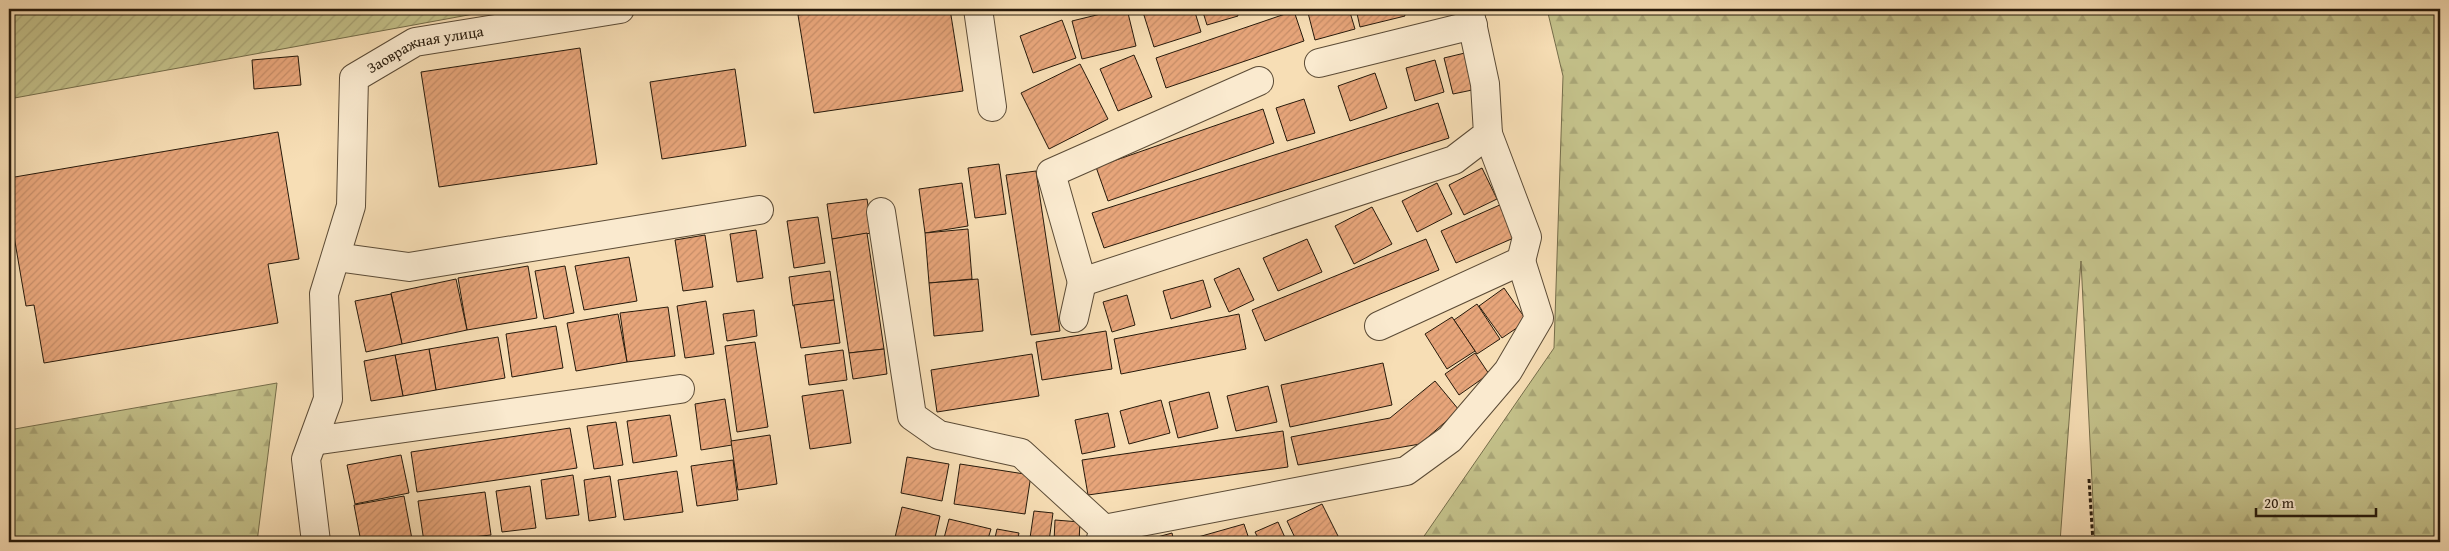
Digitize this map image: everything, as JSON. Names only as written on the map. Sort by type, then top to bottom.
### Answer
[{"type":"street","name":"Заовражная улица","points":[[336,257],[351,206],[354,78],[415,42],[620,9]]},
{"type":"street","points":[[978,9],[992,107]]},
{"type":"street","points":[[881,212],[912,416],[939,435],[1021,453],[1086,515],[1102,536],[1406,471],[1450,440],[1508,371],[1539,318],[1521,261],[1527,237],[1488,134],[1485,84],[1471,17],[1319,63]]},
{"type":"street","points":[[1074,318],[1082,282],[1051,173],[1259,81]]},
{"type":"street","points":[[1082,282],[1454,160],[1488,134]]},
{"type":"street","points":[[316,542],[306,459],[328,399],[324,294],[336,257],[409,267],[759,210]]},
{"type":"street","points":[[1378,326],[1521,261]]},
{"type":"street","points":[[313,441],[680,389]]},
{"type":"path","points":[[2089,479],[2093,542]]},
{"type":"green space","points":[[9,9],[501,9],[9,99]]},
{"type":"green space","points":[[1547,9],[2440,9],[2440,542],[2095,542],[2081,261],[2060,542],[1420,542],[1554,348],[1563,76]]},
{"type":"green space","points":[[277,383],[257,542],[9,542],[9,430]]},
{"type":"building","points":[[836,9],[950,9],[963,91],[814,113],[798,15]]},
{"type":"building","points":[[1127,9],[1136,46],[1082,59],[1072,21]]},
{"type":"building","points":[[1142,9],[1194,9],[1201,32],[1154,47]]},
{"type":"building","points":[[1202,9],[1236,9],[1238,16],[1207,25]]},
{"type":"building","points":[[1307,9],[1349,9],[1355,29],[1315,40]]},
{"type":"building","points":[[1356,9],[1403,9],[1405,16],[1360,27]]},
{"type":"building","points":[[1411,9],[1429,9],[1412,13]]},
{"type":"building","points":[[1294,11],[1304,41],[1166,88],[1156,58]]},
{"type":"building","points":[[1062,20],[1076,58],[1033,73],[1020,36]]},
{"type":"building","points":[[580,48],[597,164],[439,187],[421,72]]},
{"type":"building","points":[[1469,52],[1477,89],[1453,94],[1444,58]]},
{"type":"building","points":[[1134,55],[1152,97],[1118,111],[1100,69]]},
{"type":"building","points":[[298,56],[301,85],[254,89],[252,60]]},
{"type":"building","points":[[1435,60],[1444,92],[1415,101],[1406,68]]},
{"type":"building","points":[[1080,64],[1108,119],[1049,149],[1021,93]]},
{"type":"building","points":[[735,69],[746,146],[662,159],[650,82]]},
{"type":"building","points":[[1375,73],[1387,108],[1350,121],[1338,86]]},
{"type":"building","points":[[1304,99],[1315,133],[1287,141],[1276,108]]},
{"type":"building","points":[[1438,103],[1449,138],[1104,248],[1092,213]]},
{"type":"building","points":[[1263,109],[1274,143],[1108,201],[1096,167]]},
{"type":"building","points":[[278,132],[299,259],[268,264],[278,323],[44,363],[34,305],[26,306],[9,207],[9,178]]},
{"type":"building","points":[[999,164],[1006,214],[975,218],[968,168]]},
{"type":"building","points":[[1482,168],[1497,199],[1464,215],[1449,185]]},
{"type":"building","points":[[1036,171],[1060,331],[1031,335],[1006,175]]},
{"type":"building","points":[[962,183],[968,226],[925,233],[919,189]]},
{"type":"building","points":[[1437,183],[1452,214],[1417,232],[1402,201]]},
{"type":"building","points":[[867,199],[872,233],[832,239],[827,204]]},
{"type":"building","points":[[1502,204],[1516,237],[1456,263],[1441,231]]},
{"type":"building","points":[[1372,207],[1392,244],[1354,264],[1335,226]]},
{"type":"building","points":[[818,217],[825,263],[794,268],[787,221]]},
{"type":"building","points":[[968,229],[972,279],[929,283],[925,233]]},
{"type":"building","points":[[756,230],[763,278],[737,282],[730,234]]},
{"type":"building","points":[[867,233],[884,349],[849,353],[832,239]]},
{"type":"building","points":[[705,235],[713,287],[683,291],[675,240]]},
{"type":"building","points":[[1307,239],[1322,272],[1278,291],[1263,258]]},
{"type":"building","points":[[1426,239],[1439,270],[1265,341],[1252,310]]},
{"type":"building","points":[[629,257],[637,301],[584,310],[575,266]]},
{"type":"building","points":[[528,266],[537,318],[467,330],[458,278]]},
{"type":"building","points":[[565,266],[574,313],[544,319],[535,271]]},
{"type":"building","points":[[1239,268],[1254,300],[1229,312],[1214,279]]},
{"type":"building","points":[[830,271],[834,300],[793,306],[789,277]]},
{"type":"building","points":[[456,279],[467,330],[402,344],[391,293]]},
{"type":"building","points":[[978,279],[983,331],[934,336],[929,283]]},
{"type":"building","points":[[1203,280],[1211,307],[1171,319],[1163,291]]},
{"type":"building","points":[[1504,288],[1527,321],[1502,338],[1479,306]]},
{"type":"building","points":[[391,294],[402,344],[366,352],[355,301]]},
{"type":"building","points":[[1127,295],[1135,325],[1112,332],[1103,302]]},
{"type":"building","points":[[834,300],[840,343],[801,348],[794,305]]},
{"type":"building","points":[[706,301],[714,354],[685,358],[677,306]]},
{"type":"building","points":[[1477,304],[1500,339],[1477,354],[1454,320]]},
{"type":"building","points":[[668,307],[675,356],[627,362],[620,313]]},
{"type":"building","points":[[754,310],[757,336],[727,341],[723,314]]},
{"type":"building","points":[[618,314],[627,362],[576,371],[567,323]]},
{"type":"building","points":[[1239,314],[1246,349],[1121,374],[1114,339]]},
{"type":"building","points":[[1452,317],[1475,351],[1447,369],[1425,334]]},
{"type":"building","points":[[556,326],[563,368],[512,377],[506,334]]},
{"type":"building","points":[[1106,331],[1112,369],[1042,380],[1036,342]]},
{"type":"building","points":[[498,337],[505,378],[436,390],[429,349]]},
{"type":"building","points":[[755,342],[768,427],[737,432],[725,346]]},
{"type":"building","points":[[429,349],[436,390],[403,396],[395,355]]},
{"type":"building","points":[[884,349],[887,374],[853,379],[849,353]]},
{"type":"building","points":[[843,350],[847,380],[809,385],[805,355]]},
{"type":"building","points":[[1475,353],[1489,374],[1459,395],[1445,374]]},
{"type":"building","points":[[1032,354],[1039,396],[937,412],[931,370]]},
{"type":"building","points":[[395,355],[403,396],[371,401],[364,361]]},
{"type":"building","points":[[1383,363],[1392,405],[1290,427],[1281,385]]},
{"type":"building","points":[[1435,381],[1459,410],[1420,444],[1298,465],[1291,437],[1390,418]]},
{"type":"building","points":[[1268,386],[1277,422],[1236,431],[1227,396]]},
{"type":"building","points":[[843,390],[851,443],[810,449],[802,396]]},
{"type":"building","points":[[1209,392],[1218,428],[1178,438],[1169,402]]},
{"type":"building","points":[[725,399],[732,445],[701,450],[695,404]]},
{"type":"building","points":[[1161,400],[1170,433],[1129,444],[1120,411]]},
{"type":"building","points":[[1108,413],[1115,447],[1082,454],[1075,420]]},
{"type":"building","points":[[670,415],[677,456],[633,463],[627,421]]},
{"type":"building","points":[[616,422],[623,465],[594,469],[587,426]]},
{"type":"building","points":[[570,428],[577,468],[417,492],[411,452]]},
{"type":"building","points":[[1283,431],[1288,467],[1088,495],[1082,460]]},
{"type":"building","points":[[770,435],[777,484],[738,490],[731,441]]},
{"type":"building","points":[[401,455],[409,493],[355,504],[347,465]]},
{"type":"building","points":[[907,457],[949,464],[942,501],[901,493]]},
{"type":"building","points":[[733,460],[738,500],[697,506],[691,466]]},
{"type":"building","points":[[960,464],[1031,475],[1025,514],[954,504]]},
{"type":"building","points":[[677,471],[683,512],[624,520],[618,480]]},
{"type":"building","points":[[573,475],[579,515],[546,519],[541,480]]},
{"type":"building","points":[[610,476],[616,517],[589,521],[584,480]]},
{"type":"building","points":[[530,486],[536,528],[502,532],[496,491]]},
{"type":"building","points":[[485,492],[491,535],[424,542],[418,501]]},
{"type":"building","points":[[404,496],[412,539],[392,542],[361,542],[354,505]]},
{"type":"building","points":[[1322,504],[1341,542],[1297,542],[1287,521]]},
{"type":"building","points":[[902,507],[940,516],[934,542],[894,542]]},
{"type":"building","points":[[1034,511],[1053,513],[1049,541],[1030,538]]},
{"type":"building","points":[[949,519],[991,529],[987,542],[943,542]]},
{"type":"building","points":[[1055,520],[1080,522],[1079,542],[1054,542]]},
{"type":"building","points":[[1278,522],[1287,542],[1260,542],[1255,532]]},
{"type":"building","points":[[1244,524],[1250,542],[1184,541]]},
{"type":"building","points":[[997,529],[1019,533],[1017,542],[994,542]]},
{"type":"building","points":[[1172,533],[1174,542],[1139,542]]}]
